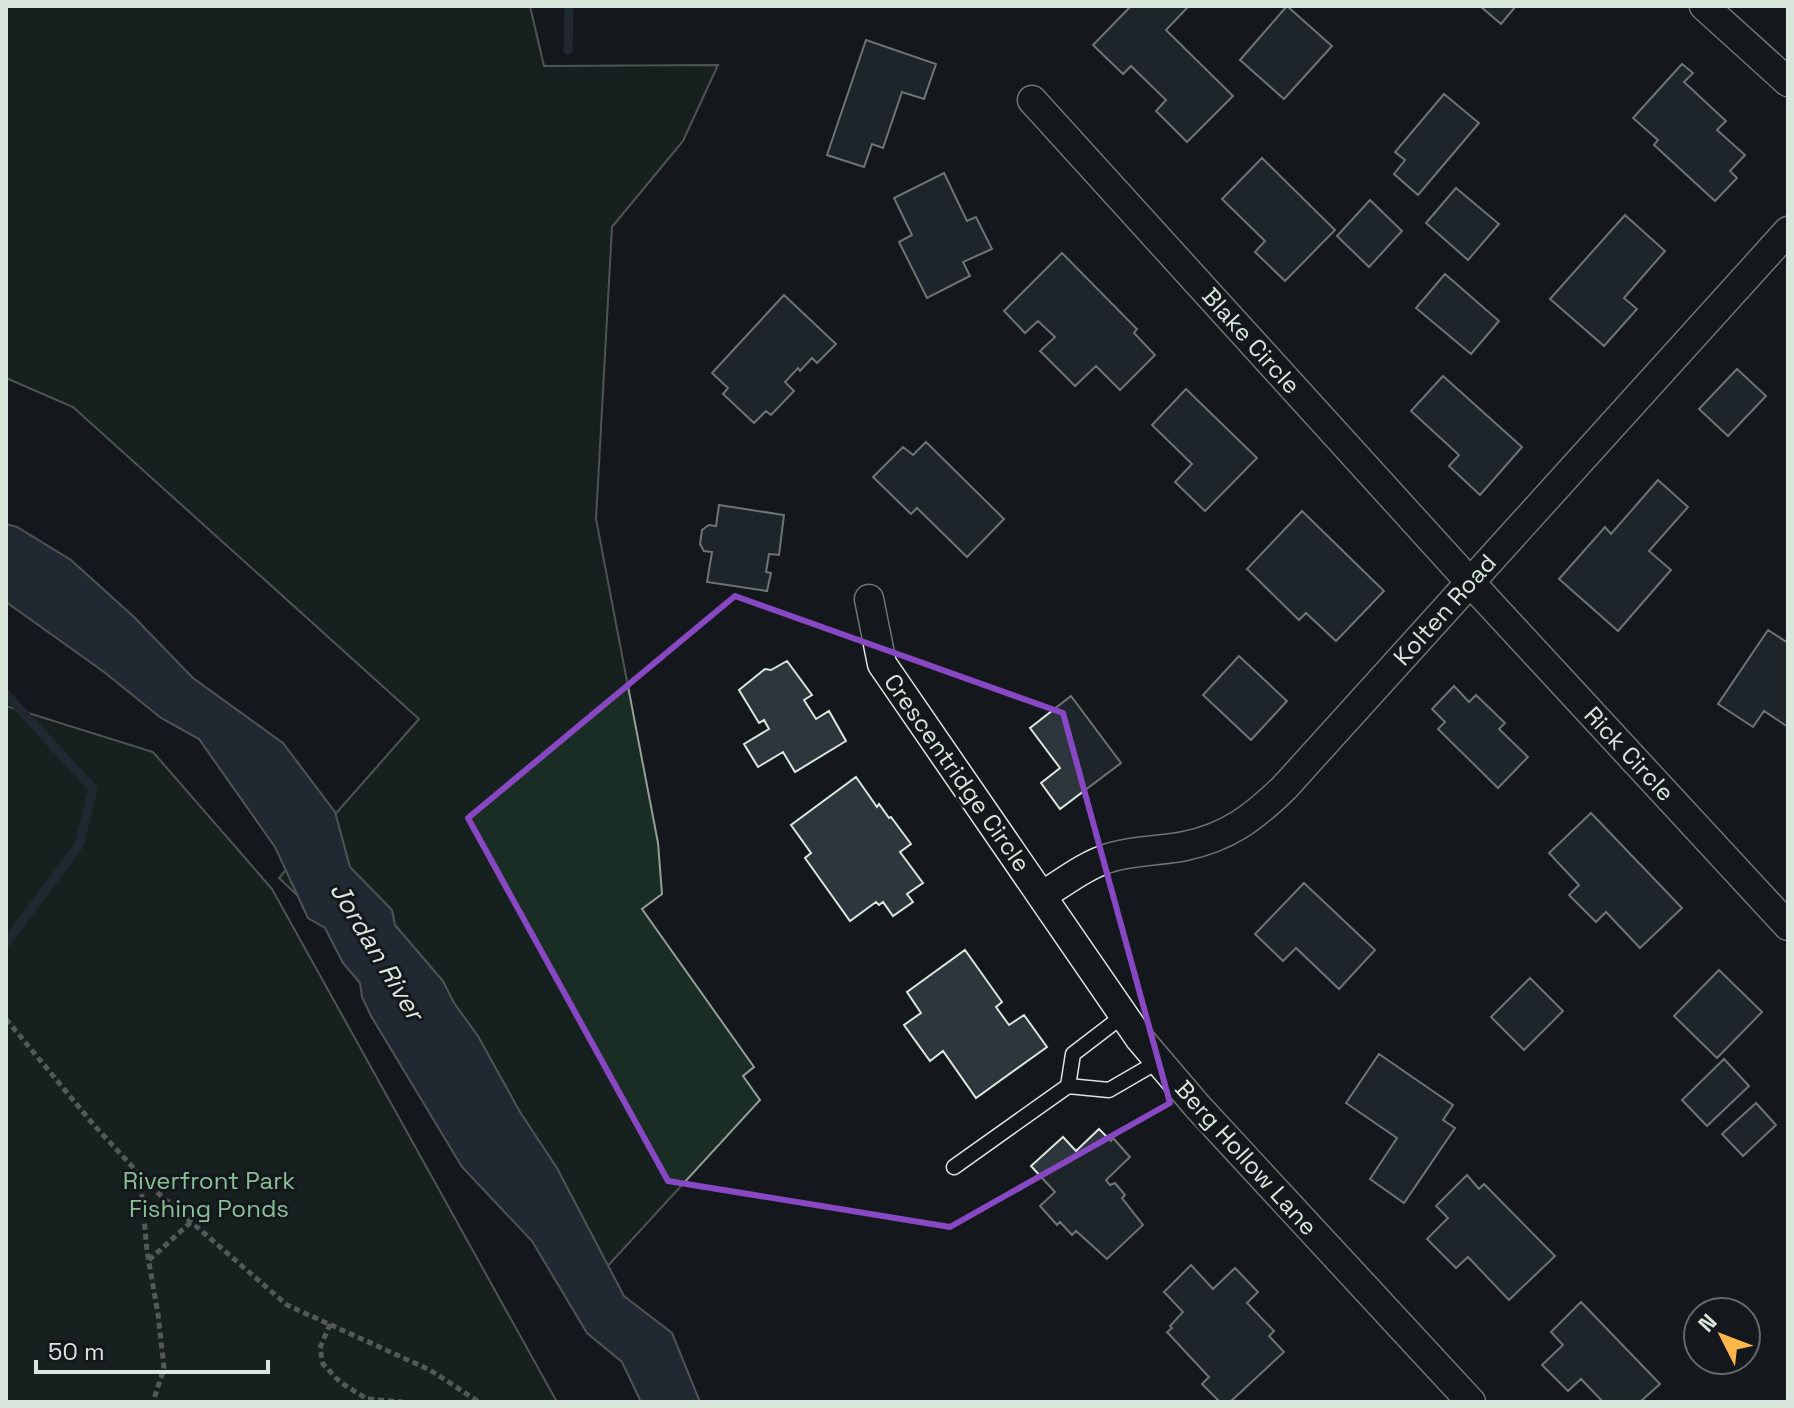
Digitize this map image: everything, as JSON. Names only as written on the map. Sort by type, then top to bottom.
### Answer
[{"type":"street","points":[[1704,6],[1788,82]]},
{"type":"street","name":"Blake Circle","points":[[1032,100],[1470,582]]},
{"type":"street","name":"Kolten Road","points":[[1042,896],[1077,873],[1110,858],[1184,846],[1222,836],[1256,815],[1284,788],[1788,231]]},
{"type":"street","name":"Rick Circle","points":[[1470,582],[1788,926]]},
{"type":"street","name":"Crescentridge Circle","points":[[869,599],[882,664],[1042,896]]},
{"type":"street","name":"Berg Hollow Lane","points":[[1042,896],[1159,1061],[1471,1402]]},
{"type":"lane","points":[[1068,1086],[1073,1054],[1124,1015]]},
{"type":"lane","points":[[954,1167],[1068,1086],[1109,1090],[1159,1061]]},
{"type":"path","points":[[6,1019],[93,1124],[151,1187],[287,1305],[430,1370],[479,1402]]},
{"type":"path","points":[[140,1173],[148,1261],[164,1368],[153,1402]]},
{"type":"path","points":[[148,1261],[191,1222]]},
{"type":"path","points":[[330,1324],[320,1348],[323,1364],[340,1382],[367,1399],[403,1402]]},
{"type":"highlighted area","points":[[735,596],[1063,713],[1170,1103],[950,1227],[668,1181],[468,818]]},
{"type":"green space","points":[[6,6],[530,6],[544,66],[718,65],[683,141],[612,227],[596,519],[658,843],[662,894],[642,909],[754,1067],[743,1076],[760,1100],[605,1269],[388,981],[279,878],[419,719],[73,407],[6,378]]},
{"type":"green space","name":"Riverfront Park Fishing Ponds","points":[[6,706],[153,752],[272,889],[557,1402],[6,1402]]},
{"type":"water","name":"Jordan River","points":[[6,524],[17,527],[71,560],[134,617],[193,678],[283,743],[335,812],[350,867],[392,910],[395,925],[443,981],[454,1003],[478,1036],[520,1112],[557,1168],[624,1296],[672,1333],[700,1402],[641,1402],[622,1362],[587,1333],[532,1241],[462,1167],[371,1016],[362,997],[360,983],[343,963],[325,928],[308,918],[275,847],[199,739],[161,718],[104,672],[6,602]]},
{"type":"building","points":[[1131,6],[1187,6],[1166,30],[1233,96],[1187,142],[1156,111],[1166,100],[1131,66],[1123,74],[1093,45]]},
{"type":"building","points":[[1287,6],[1332,46],[1284,99],[1240,60]]},
{"type":"building","points":[[1480,6],[1516,6],[1501,24]]},
{"type":"building","points":[[866,40],[936,64],[924,99],[902,92],[883,148],[872,144],[864,167],[827,155]]},
{"type":"building","points":[[1682,64],[1693,73],[1684,82],[1726,121],[1717,130],[1745,155],[1730,171],[1737,178],[1715,201],[1654,145],[1658,140],[1633,118]]},
{"type":"building","points":[[1444,94],[1479,123],[1418,195],[1394,174],[1405,160],[1395,152]]},
{"type":"building","points":[[1262,158],[1335,230],[1285,281],[1255,252],[1265,241],[1222,199]]},
{"type":"building","points":[[944,173],[967,221],[976,217],[992,249],[963,262],[970,276],[927,298],[899,242],[912,235],[894,198]]},
{"type":"building","points":[[1456,188],[1499,224],[1468,260],[1426,223]]},
{"type":"building","points":[[1370,200],[1402,231],[1369,267],[1337,236]]},
{"type":"building","points":[[1625,215],[1665,251],[1624,298],[1637,309],[1604,346],[1550,299]]},
{"type":"building","points":[[1062,253],[1137,329],[1134,333],[1155,355],[1120,390],[1096,366],[1075,386],[1040,351],[1055,337],[1038,321],[1025,333],[1004,311]]},
{"type":"building","points":[[1445,274],[1499,321],[1471,354],[1416,308]]},
{"type":"building","points":[[784,295],[836,344],[817,363],[812,358],[800,371],[798,368],[785,382],[794,391],[771,415],[766,411],[754,423],[723,394],[728,388],[712,373]]},
{"type":"building","points":[[1737,369],[1766,396],[1728,436],[1699,409]]},
{"type":"building","points":[[1443,376],[1522,447],[1480,495],[1449,466],[1459,455],[1411,411]]},
{"type":"building","points":[[1186,389],[1257,458],[1205,511],[1175,482],[1192,464],[1152,425]]},
{"type":"building","points":[[926,442],[1004,519],[967,557],[917,508],[911,514],[873,477],[903,447],[913,455]]},
{"type":"building","points":[[1658,480],[1688,507],[1649,551],[1671,570],[1618,631],[1559,579],[1605,527],[1611,534]]},
{"type":"building","points":[[719,505],[784,515],[779,555],[769,554],[766,572],[771,573],[767,591],[707,582],[712,552],[704,551],[700,544],[702,530],[709,525],[716,526]]},
{"type":"building","points":[[1302,511],[1384,591],[1336,641],[1306,613],[1299,620],[1247,569]]},
{"type":"building","points":[[1768,630],[1788,643],[1788,727],[1764,711],[1753,727],[1718,704]]},
{"type":"building","points":[[1239,656],[1287,701],[1251,740],[1203,695]]},
{"type":"building","points":[[787,661],[812,695],[804,700],[816,719],[829,711],[846,741],[795,772],[783,752],[758,767],[744,744],[769,729],[764,720],[759,723],[739,690],[765,669],[771,670]]},
{"type":"building","points":[[1454,686],[1469,702],[1476,695],[1505,723],[1499,729],[1528,757],[1498,788],[1438,729],[1445,722],[1432,709]]},
{"type":"building","points":[[1071,696],[1121,763],[1060,809],[1041,783],[1060,768],[1030,728]]},
{"type":"building","points":[[856,777],[877,807],[879,804],[911,844],[900,852],[923,883],[907,894],[913,902],[893,916],[883,902],[879,905],[876,902],[850,921],[805,858],[811,853],[791,825]]},
{"type":"building","points":[[1591,813],[1682,908],[1640,948],[1606,912],[1596,922],[1569,895],[1579,885],[1549,853]]},
{"type":"building","points":[[1304,883],[1375,950],[1339,989],[1296,948],[1283,961],[1255,934]]},
{"type":"building","points":[[965,950],[1002,1002],[996,1007],[1009,1025],[1024,1015],[1047,1047],[976,1098],[943,1051],[930,1061],[904,1025],[921,1013],[907,992]]},
{"type":"building","points":[[1719,970],[1762,1012],[1717,1058],[1674,1016]]},
{"type":"building","points":[[1530,978],[1563,1011],[1524,1050],[1491,1017]]},
{"type":"building","points":[[1379,1054],[1453,1105],[1443,1120],[1455,1128],[1404,1203],[1370,1179],[1397,1138],[1346,1103]]},
{"type":"building","points":[[1724,1059],[1749,1086],[1707,1126],[1682,1100]]},
{"type":"building","points":[[1756,1103],[1776,1125],[1743,1156],[1722,1134]]},
{"type":"building","points":[[1099,1129],[1111,1141],[1113,1138],[1130,1157],[1106,1180],[1110,1185],[1115,1183],[1125,1195],[1122,1198],[1143,1225],[1107,1259],[1076,1231],[1072,1235],[1060,1222],[1057,1225],[1040,1206],[1055,1192],[1031,1166],[1063,1137],[1076,1151]]},
{"type":"building","points":[[1467,1175],[1479,1189],[1484,1184],[1555,1256],[1509,1300],[1468,1257],[1456,1268],[1427,1239],[1448,1218],[1436,1206]]},
{"type":"building","points":[[1191,1265],[1213,1289],[1235,1268],[1258,1292],[1247,1303],[1274,1331],[1269,1336],[1284,1352],[1230,1402],[1220,1402],[1202,1384],[1209,1377],[1167,1332],[1183,1312],[1164,1292]]},
{"type":"building","points":[[1581,1302],[1660,1384],[1640,1402],[1603,1402],[1581,1379],[1568,1391],[1542,1365],[1563,1345],[1551,1332]]},
{"type":"waterway","points":[[568,50],[569,6]]},
{"type":"waterway","points":[[6,694],[93,789],[79,845],[6,943]]}]
